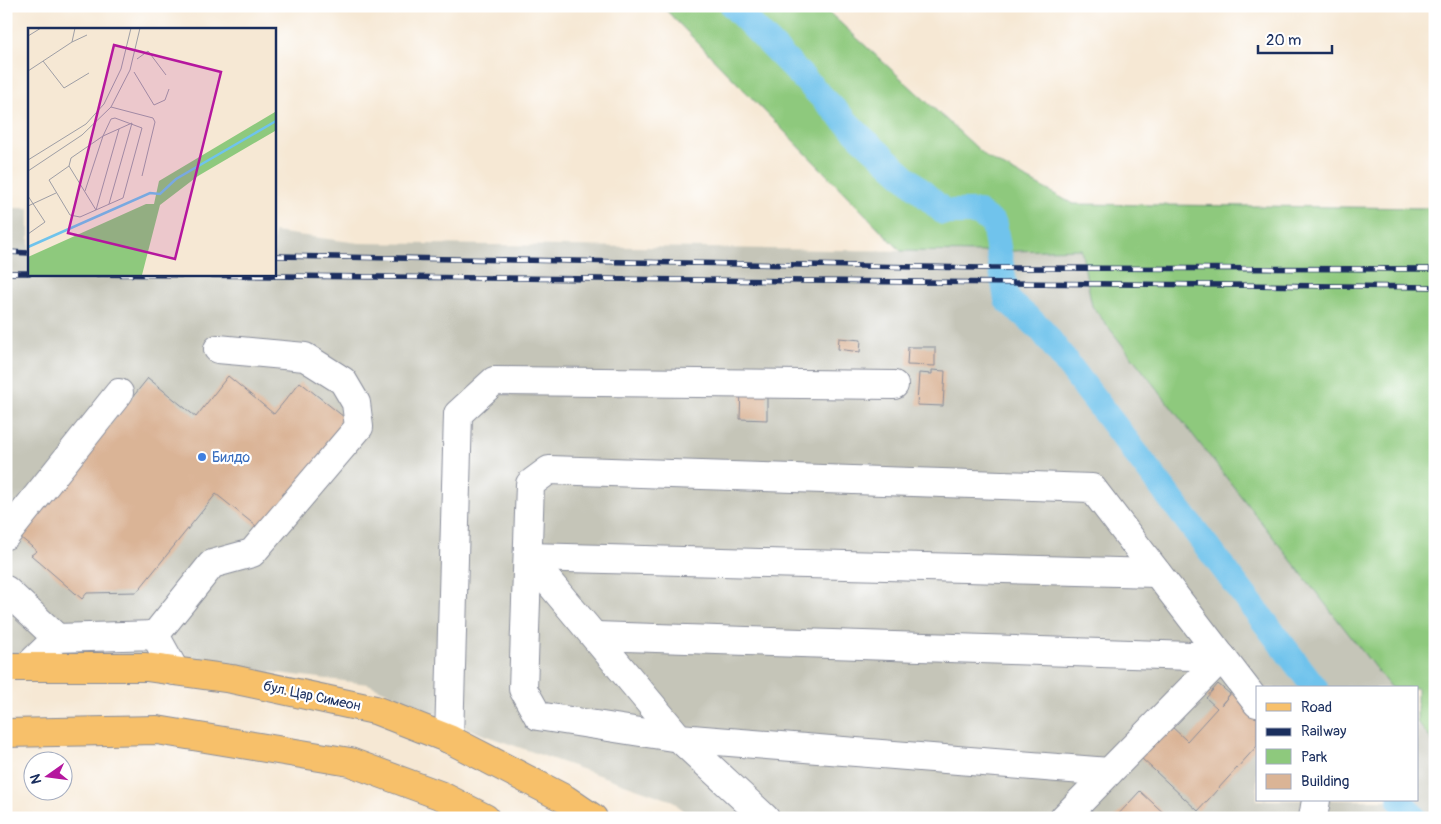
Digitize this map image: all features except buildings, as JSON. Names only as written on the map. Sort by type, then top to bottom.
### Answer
[{"type":"main road","name":"бул. Цар Симеон","points":[[17,667],[146,668],[175,671],[232,679],[375,710],[449,739],[565,799],[593,818]]},
{"type":"main road","points":[[6,733],[158,730],[350,762],[442,796],[485,818]]},
{"type":"lane","points":[[17,667],[57,638],[155,635],[212,564],[252,553],[359,427],[356,403],[343,381],[305,357],[218,349]]},
{"type":"lane","points":[[449,739],[458,414],[494,381],[894,385]]},
{"type":"lane","points":[[6,535],[120,393]]},
{"type":"lane","points":[[1109,772],[679,738],[538,716],[523,689],[530,484],[549,470],[1092,488],[1256,702]]},
{"type":"lane","points":[[528,557],[1157,573]]},
{"type":"lane","points":[[528,557],[679,738],[765,818]]},
{"type":"lane","points":[[6,590],[57,638]]},
{"type":"lane","points":[[155,635],[175,671]]},
{"type":"lane","points":[[595,636],[1222,657]]},
{"type":"lane","points":[[1064,818],[1222,657]]},
{"type":"lane","points":[[1313,818],[1316,802]]},
{"type":"shaded area","points":[[6,208],[28,208],[28,275],[275,275],[275,232],[359,243],[979,252],[1081,249],[1092,306],[1389,686],[1256,686],[1256,802],[1418,802],[1418,723],[1435,744],[1435,818],[690,818],[673,801],[481,734],[368,684],[92,650],[6,655]]},
{"type":"green space","points":[[662,6],[822,6],[988,158],[1073,204],[1435,208],[1435,744],[1418,723],[1418,686],[1389,686],[1092,306],[1081,249],[979,252],[901,251]]},
{"type":"waterway","points":[[733,6],[860,136],[944,212],[977,212],[994,224],[1007,300],[1041,329],[1313,686]]},
{"type":"waterway","points":[[1402,802],[1414,818]]},
{"type":"railway","points":[[6,252],[28,253]]},
{"type":"railway","points":[[275,256],[981,268],[1435,269]]},
{"type":"railway","points":[[6,273],[28,273]]},
{"type":"railway","points":[[181,275],[1435,287]]},
{"type":"place","name":"Билдо","points":[[202,457]]}]
